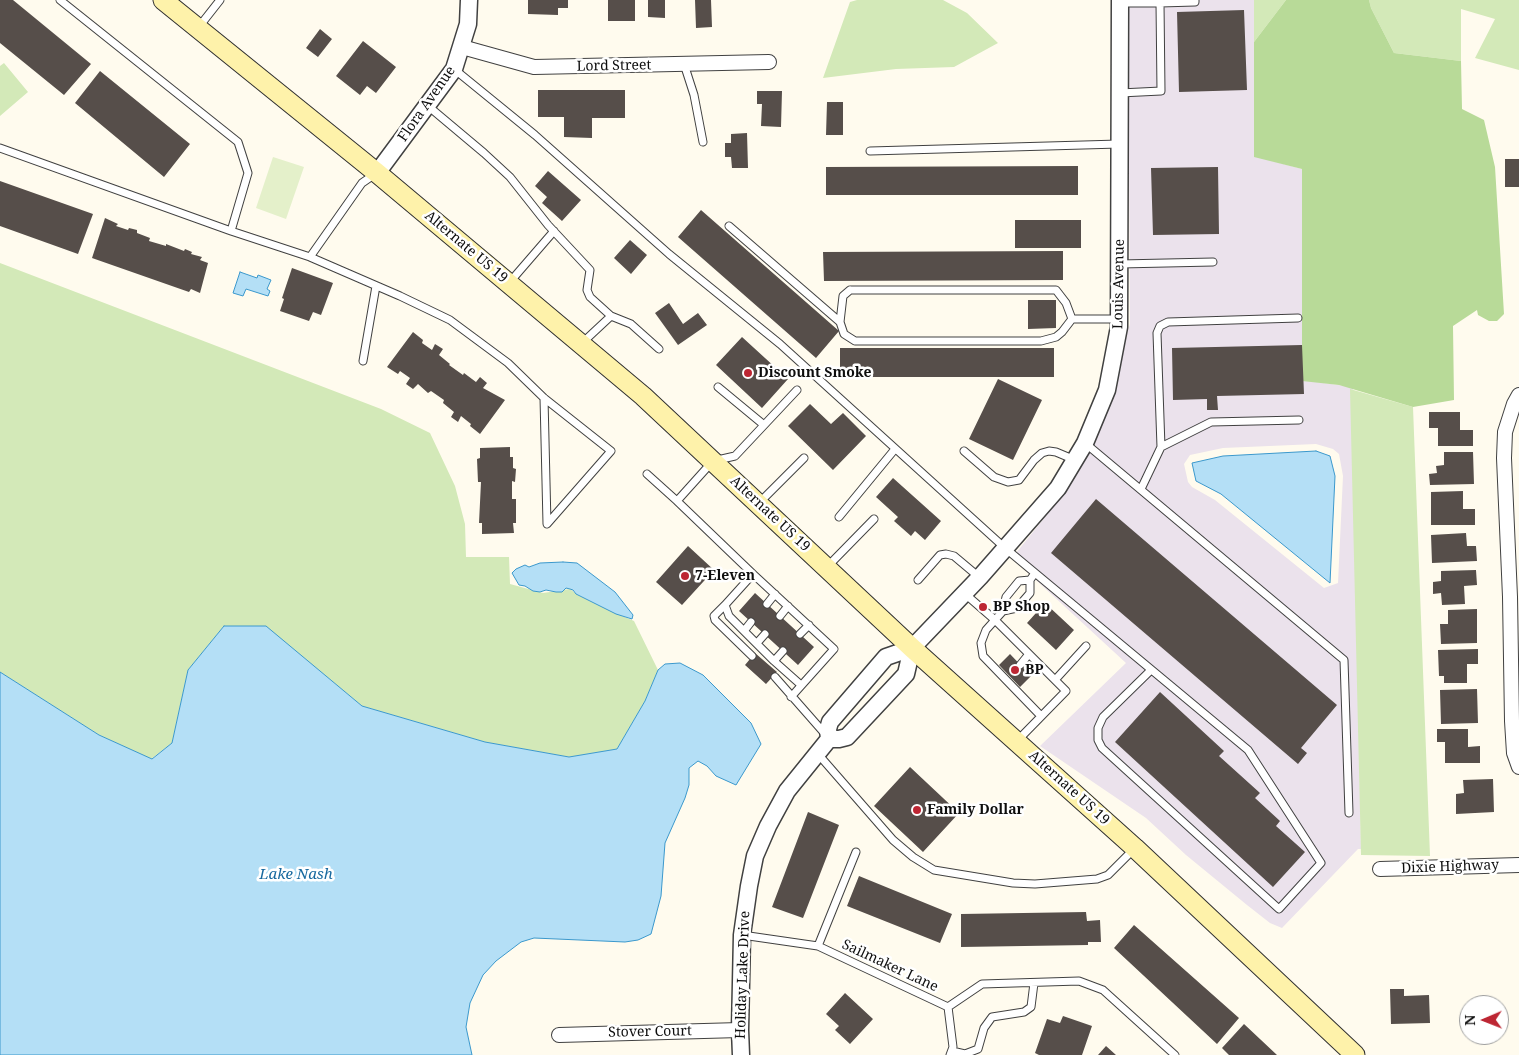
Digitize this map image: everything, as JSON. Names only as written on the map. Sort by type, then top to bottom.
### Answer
[{"type":"main road","name":"Alternate US 19","points":[[163,0],[377,173],[643,396],[912,648],[1135,848],[1355,1055]]},
{"type":"street","name":"Flora Avenue","points":[[377,173],[454,69],[468,24],[469,0]]},
{"type":"street","name":"Louis Avenue","points":[[912,648],[980,577],[1058,488],[1086,443],[1107,390],[1120,320],[1120,2]]},
{"type":"street","name":"Lord Street","points":[[462,47],[534,67],[768,62]]},
{"type":"street","points":[[1519,395],[1505,432],[1504,458],[1515,597],[1512,721],[1514,753],[1519,767]]},
{"type":"street","points":[[829,739],[839,739],[847,736],[906,674],[912,648]]},
{"type":"street","name":"Holiday Lake Drive","points":[[741,1055],[742,935],[755,856],[768,826],[788,791],[829,739],[828,729],[830,722],[886,657],[912,648]]},
{"type":"street","name":"Dixie Highway","points":[[1380,869],[1519,865]]},
{"type":"street","name":"Stover Court","points":[[560,1035],[740,1030]]},
{"type":"lane","points":[[60,0],[238,142],[248,173],[231,231]]},
{"type":"lane","points":[[197,28],[220,0]]},
{"type":"lane","points":[[1120,2],[1160,3],[1195,2],[1195,0]]},
{"type":"lane","points":[[1119,93],[1161,91],[1160,3]]},
{"type":"lane","points":[[684,64],[694,95],[703,142]]},
{"type":"lane","points":[[454,69],[535,135],[669,254],[780,344],[894,449],[1035,573],[1248,750],[1321,863],[1279,909],[1102,748],[1098,740],[1098,728],[1103,717],[1151,670]]},
{"type":"lane","points":[[427,106],[510,177],[554,231],[586,264],[590,270],[587,290],[590,297],[612,316],[631,324],[659,349]]},
{"type":"lane","points":[[870,151],[1119,144]]},
{"type":"lane","points":[[0,148],[231,231],[310,257],[450,320],[508,363],[544,398],[611,451],[547,524],[544,398]]},
{"type":"lane","points":[[310,257],[362,182],[377,173]]},
{"type":"lane","points":[[729,226],[840,322]]},
{"type":"lane","points":[[509,284],[554,231]]},
{"type":"lane","points":[[1120,264],[1213,262]]},
{"type":"lane","points":[[363,361],[376,286]]},
{"type":"lane","points":[[850,290],[1056,290],[1066,303],[1072,319],[1056,337],[1041,341],[855,341],[844,334],[840,322],[843,296],[850,290]]},
{"type":"lane","points":[[580,344],[612,316]]},
{"type":"lane","points":[[1140,489],[1161,447],[1158,334],[1160,326],[1168,322],[1298,318]]},
{"type":"lane","points":[[1072,319],[1120,320]]},
{"type":"lane","points":[[718,387],[764,425]]},
{"type":"lane","points":[[677,500],[713,461],[735,456],[797,390]]},
{"type":"lane","points":[[1161,447],[1211,422],[1299,420]]},
{"type":"lane","points":[[1086,443],[1344,660],[1349,814]]},
{"type":"lane","points":[[839,517],[894,449]]},
{"type":"lane","points":[[964,451],[994,477],[1008,482],[1019,480],[1034,460],[1042,453],[1056,452],[1075,460]]},
{"type":"lane","points":[[759,504],[804,458]]},
{"type":"lane","points":[[647,474],[677,500],[752,574],[834,648],[791,697]]},
{"type":"lane","points":[[826,567],[874,519]]},
{"type":"lane","points":[[918,580],[940,555],[946,554],[954,556],[980,577]]},
{"type":"lane","points":[[1003,611],[1017,608],[1030,593],[1030,580],[1035,573]]},
{"type":"lane","points":[[752,574],[726,605],[714,616],[715,620],[752,656]]},
{"type":"lane","points":[[1030,580],[1020,581],[1006,597],[1003,611],[986,630],[981,643],[983,656],[1008,678],[1041,716]]},
{"type":"lane","points":[[964,593],[995,620],[1066,691],[1017,741]]},
{"type":"lane","points":[[767,604],[775,594]]},
{"type":"lane","points":[[726,605],[730,616],[774,661],[802,685]]},
{"type":"lane","points":[[780,616],[788,606]]},
{"type":"lane","points":[[744,630],[751,622]]},
{"type":"lane","points":[[800,634],[809,624]]},
{"type":"lane","points":[[757,643],[765,634]]},
{"type":"lane","points":[[1055,680],[1086,646]]},
{"type":"lane","points":[[774,661],[783,651]]},
{"type":"lane","points":[[1020,665],[1029,654]]},
{"type":"lane","points":[[775,677],[829,739]]},
{"type":"lane","points":[[817,753],[893,840],[913,857],[934,870],[1013,883],[1035,884],[1097,879],[1108,875],[1135,848]]},
{"type":"lane","points":[[818,946],[856,852]]},
{"type":"lane","name":"Sailmaker Lane","points":[[742,935],[818,946],[948,1007],[982,984],[1079,982],[1103,990],[1175,1055]]},
{"type":"lane","points":[[948,1007],[954,1048],[951,1053],[965,1054],[978,1049],[984,1028],[992,1017],[1024,1012],[1031,1007],[1034,983]]},
{"type":"shaded area","points":[[1128,0],[1254,0],[1254,156],[1302,169],[1302,380],[1353,387],[1361,849],[1358,849],[1282,928],[1270,923],[1247,905],[1186,855],[1146,818],[1040,746],[1126,663],[1012,558],[1066,491],[1093,445],[1116,391],[1130,324]],"holes":[[[1316,444],[1333,449],[1339,454],[1343,476],[1338,583],[1324,588],[1215,500],[1192,487],[1188,482],[1184,464],[1190,455],[1223,448]]]},
{"type":"green space","points":[[857,0],[943,0],[967,13],[998,43],[954,67],[896,69],[823,78],[850,2]]},
{"type":"green space","points":[[1254,0],[1286,0],[1254,42]]},
{"type":"green space","points":[[1286,0],[1369,0],[1371,8],[1394,53],[1461,61],[1462,109],[1484,120],[1495,167],[1504,314],[1497,321],[1489,321],[1478,315],[1477,310],[1453,326],[1454,400],[1413,407],[1339,385],[1302,381],[1302,169],[1254,157],[1254,42]]},
{"type":"green space","points":[[1369,0],[1519,0],[1519,70],[1475,58],[1495,19],[1461,9],[1461,61],[1394,53],[1371,8]]},
{"type":"green space","points":[[4,63],[28,92],[0,116],[0,66]]},
{"type":"green space","points":[[273,157],[304,167],[286,219],[256,208]]},
{"type":"green space","points":[[0,263],[381,409],[430,433],[455,486],[465,524],[466,557],[509,557],[510,584],[543,593],[570,589],[578,595],[634,621],[658,670],[645,701],[617,749],[569,757],[485,742],[362,706],[265,626],[224,626],[188,670],[172,743],[151,759],[99,735],[0,672]]},
{"type":"green space","points":[[1350,389],[1413,407],[1430,856],[1361,855]]},
{"type":"water","points":[[240,272],[257,278],[258,275],[271,280],[267,289],[270,291],[268,296],[246,289],[243,296],[233,293]]},
{"type":"water","points":[[1316,451],[1330,456],[1335,476],[1330,583],[1221,494],[1196,481],[1192,463],[1223,456]]},
{"type":"water","points":[[540,563],[577,563],[615,592],[633,615],[632,619],[616,614],[576,594],[570,589],[566,588],[562,592],[533,591],[519,585],[512,573],[525,565],[529,567]]},
{"type":"water","name":"Lake Nash","points":[[224,626],[266,626],[362,706],[485,742],[569,757],[617,749],[645,701],[658,670],[665,664],[680,663],[703,675],[751,723],[761,744],[736,785],[716,776],[707,766],[698,761],[689,768],[689,785],[685,798],[665,843],[661,896],[651,934],[638,940],[625,942],[534,938],[521,942],[496,961],[483,975],[470,1003],[466,1027],[472,1055],[0,1055],[0,672],[99,735],[152,759],[172,743],[188,670]]},
{"type":"building","points":[[0,0],[13,0],[91,64],[64,95],[0,43]]},
{"type":"building","points":[[528,0],[568,0],[568,8],[558,8],[558,15],[528,14]]},
{"type":"building","points":[[608,0],[635,0],[635,21],[608,21]]},
{"type":"building","points":[[648,0],[665,0],[665,18],[648,17]]},
{"type":"building","points":[[695,0],[711,0],[712,27],[696,28]]},
{"type":"building","points":[[1244,10],[1247,90],[1179,92],[1177,12]]},
{"type":"building","points":[[320,29],[332,39],[318,57],[306,48]]},
{"type":"building","points":[[363,41],[396,67],[376,93],[367,86],[360,95],[336,76]]},
{"type":"building","points":[[100,71],[190,144],[164,177],[75,103]]},
{"type":"building","points":[[538,90],[625,90],[625,118],[592,118],[592,138],[564,137],[564,117],[538,117]]},
{"type":"building","points":[[757,91],[782,91],[781,127],[761,126],[762,104],[757,104]]},
{"type":"building","points":[[827,102],[843,102],[843,135],[826,135]]},
{"type":"building","points":[[747,133],[748,168],[732,168],[731,157],[725,157],[725,143],[731,143],[731,134]]},
{"type":"building","points":[[1505,159],[1519,159],[1519,187],[1505,187]]},
{"type":"building","points":[[1078,166],[1078,195],[826,195],[826,167]]},
{"type":"building","points":[[1218,167],[1219,234],[1153,235],[1151,168]]},
{"type":"building","points":[[548,171],[581,200],[562,221],[542,203],[547,197],[535,186]]},
{"type":"building","points":[[0,181],[93,214],[78,254],[0,226]]},
{"type":"building","points":[[701,210],[839,331],[816,358],[678,237]]},
{"type":"building","points":[[105,218],[118,224],[116,226],[128,230],[129,228],[137,230],[137,233],[150,238],[149,241],[166,246],[166,244],[184,251],[185,249],[192,252],[191,254],[202,257],[200,260],[208,263],[200,293],[191,289],[189,292],[92,258]]},
{"type":"building","points":[[1015,220],[1081,220],[1081,248],[1015,248]]},
{"type":"building","points":[[630,240],[647,255],[631,274],[614,258]]},
{"type":"building","points":[[1063,251],[1063,280],[824,281],[823,252]]},
{"type":"building","points":[[292,268],[333,283],[321,315],[313,312],[309,321],[280,311],[284,299],[282,298]]},
{"type":"building","points":[[1028,300],[1056,300],[1056,328],[1028,329]]},
{"type":"building","points":[[669,303],[683,324],[698,313],[707,325],[678,345],[655,313]]},
{"type":"building","points":[[413,332],[423,340],[422,343],[432,350],[435,344],[443,349],[439,355],[449,365],[476,382],[480,377],[487,383],[483,388],[505,400],[480,434],[461,416],[458,422],[451,417],[454,412],[443,403],[444,400],[431,391],[428,393],[418,384],[413,389],[406,384],[410,378],[400,371],[398,374],[387,367]]},
{"type":"building","points":[[742,337],[788,379],[762,408],[716,365]]},
{"type":"building","points":[[1302,345],[1304,394],[1217,396],[1218,410],[1207,410],[1207,399],[1173,400],[1172,348]]},
{"type":"building","points":[[840,348],[1054,348],[1054,377],[840,377]]},
{"type":"building","points":[[998,379],[1042,400],[1013,460],[969,439]]},
{"type":"building","points":[[810,404],[831,424],[843,413],[866,436],[833,470],[788,426]]},
{"type":"building","points":[[1429,412],[1460,412],[1460,430],[1473,430],[1473,446],[1438,446],[1438,428],[1429,428]]},
{"type":"building","points":[[510,447],[510,457],[513,457],[513,468],[516,469],[515,482],[512,481],[512,499],[516,499],[516,523],[513,523],[514,533],[482,534],[482,523],[479,523],[481,482],[478,482],[477,459],[480,458],[480,448]]},
{"type":"building","points":[[1444,452],[1473,452],[1474,484],[1430,485],[1429,474],[1437,473],[1436,466],[1444,465]]},
{"type":"building","points":[[893,478],[941,521],[925,540],[915,531],[911,536],[894,521],[898,517],[876,497]]},
{"type":"building","points":[[1463,491],[1463,509],[1475,509],[1475,525],[1431,525],[1431,492]]},
{"type":"building","points":[[1096,499],[1337,705],[1301,748],[1307,753],[1298,764],[1051,553]]},
{"type":"building","points":[[1466,533],[1467,546],[1476,546],[1477,561],[1432,563],[1431,535]]},
{"type":"building","name":"7-Eleven","points":[[688,546],[714,570],[682,605],[656,582]]},
{"type":"building","points":[[1476,570],[1477,585],[1464,586],[1465,604],[1442,605],[1441,593],[1433,594],[1433,582],[1441,581],[1441,571]]},
{"type":"building","name":"7-Eleven","points":[[755,593],[814,647],[798,665],[739,611]]},
{"type":"building","points":[[1045,603],[1074,630],[1056,650],[1027,623]]},
{"type":"building","points":[[1477,609],[1477,643],[1441,644],[1440,624],[1448,624],[1448,610]]},
{"type":"building","points":[[1478,649],[1478,664],[1467,664],[1467,683],[1444,683],[1444,676],[1439,676],[1438,650]]},
{"type":"building","points":[[755,653],[777,672],[766,684],[745,665]]},
{"type":"building","name":"BP","points":[[1010,654],[1031,676],[1020,687],[999,665]]},
{"type":"building","points":[[1477,689],[1478,723],[1441,724],[1440,690]]},
{"type":"building","points":[[1160,692],[1224,751],[1219,756],[1260,793],[1255,798],[1280,821],[1276,826],[1305,852],[1273,887],[1115,742]]},
{"type":"building","points":[[1437,729],[1468,729],[1468,747],[1480,746],[1480,763],[1445,763],[1445,742],[1437,742]]},
{"type":"building","name":"Family Dollar","points":[[910,767],[959,813],[923,852],[874,806]]},
{"type":"building","points":[[1493,779],[1494,812],[1456,814],[1456,794],[1464,793],[1463,780]]},
{"type":"building","points":[[808,812],[839,825],[803,918],[772,907]]},
{"type":"building","points":[[859,876],[952,914],[940,943],[847,906]]},
{"type":"building","points":[[1086,912],[1087,921],[1100,920],[1101,942],[1088,942],[1088,945],[961,947],[961,914]]},
{"type":"building","points":[[1134,925],[1239,1018],[1217,1044],[1114,948]]},
{"type":"building","points":[[1390,989],[1404,989],[1404,996],[1429,995],[1430,1023],[1391,1024]]},
{"type":"building","points":[[845,993],[873,1019],[850,1044],[835,1030],[839,1026],[826,1014]]},
{"type":"building","points":[[1063,1016],[1092,1026],[1082,1055],[1039,1055],[1035,1053],[1047,1019],[1060,1023]]},
{"type":"building","points":[[1244,1024],[1277,1055],[1229,1055],[1222,1048]]},
{"type":"building","points":[[1106,1046],[1116,1055],[1098,1055]]},
{"type":"place","name":"Discount Smoke","points":[[748,373]]},
{"type":"place","name":"7-Eleven","points":[[685,576]]},
{"type":"place","name":"BP Shop","points":[[983,607]]},
{"type":"place","name":"BP","points":[[1015,670]]},
{"type":"place","name":"Family Dollar","points":[[917,810]]}]
